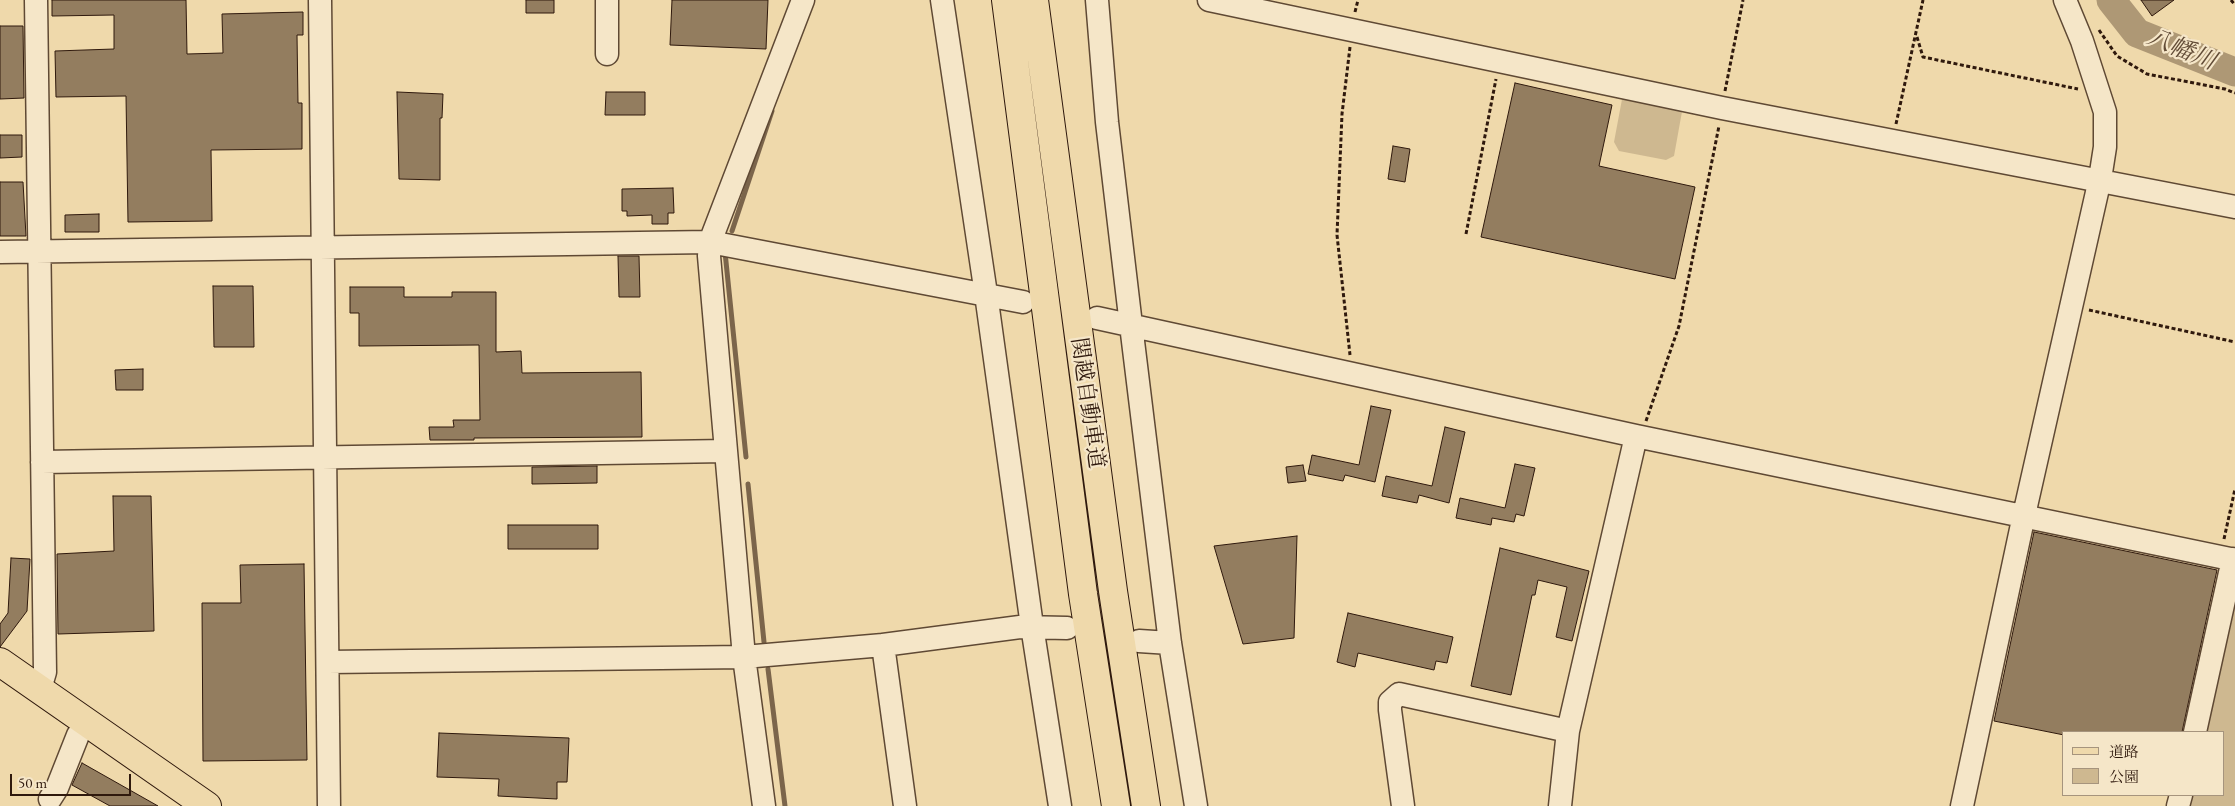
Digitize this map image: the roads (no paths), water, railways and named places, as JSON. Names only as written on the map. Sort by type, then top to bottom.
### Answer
[{"type":"main road","name":"関越自動車道","points":[[1006,0],[1080,574],[1116,806]]},
{"type":"main road","name":"関越自動車道","points":[[1034,0],[1112,590],[1146,806]]},
{"type":"main road","points":[[0,662],[207,806]]},
{"type":"street","points":[[36,0],[45,672],[42,682],[37,688]]},
{"type":"street","points":[[320,0],[329,806]]},
{"type":"street","points":[[607,0],[607,54]]},
{"type":"street","points":[[764,806],[744,657],[709,256],[710,242],[803,0]]},
{"type":"street","points":[[942,0],[986,294],[1032,626],[1060,806]]},
{"type":"street","points":[[1097,0],[1113,172],[1170,643],[1196,806]]},
{"type":"street","points":[[1209,0],[1722,108],[2100,179],[2235,207]]},
{"type":"street","points":[[1962,806],[2024,514],[2100,179],[2105,147],[2104,112],[2082,41],[2068,8]]},
{"type":"street","points":[[0,252],[323,249],[710,242],[1024,302]]},
{"type":"street","points":[[1097,318],[1636,436],[2024,514],[2229,559],[2194,731]]},
{"type":"street","points":[[1560,806],[1568,731],[1636,436]]},
{"type":"street","points":[[42,462],[726,451]]},
{"type":"street","points":[[328,662],[744,657],[884,645],[1032,626],[1067,628]]},
{"type":"street","points":[[1139,641],[1170,643]]},
{"type":"street","points":[[884,645],[905,806]]},
{"type":"street","points":[[1403,806],[1390,710],[1390,702],[1399,694],[1568,731]]},
{"type":"street","points":[[50,799],[57,788],[78,735],[87,723]]},
{"type":"waterway","name":"八幡川","points":[[2111,0],[2137,33],[2235,72]]},
{"type":"waterway","points":[[732,231],[772,111]]},
{"type":"waterway","points":[[725,252],[746,457]]},
{"type":"waterway","points":[[748,484],[764,642]]},
{"type":"waterway","points":[[768,669],[785,806]]}]
